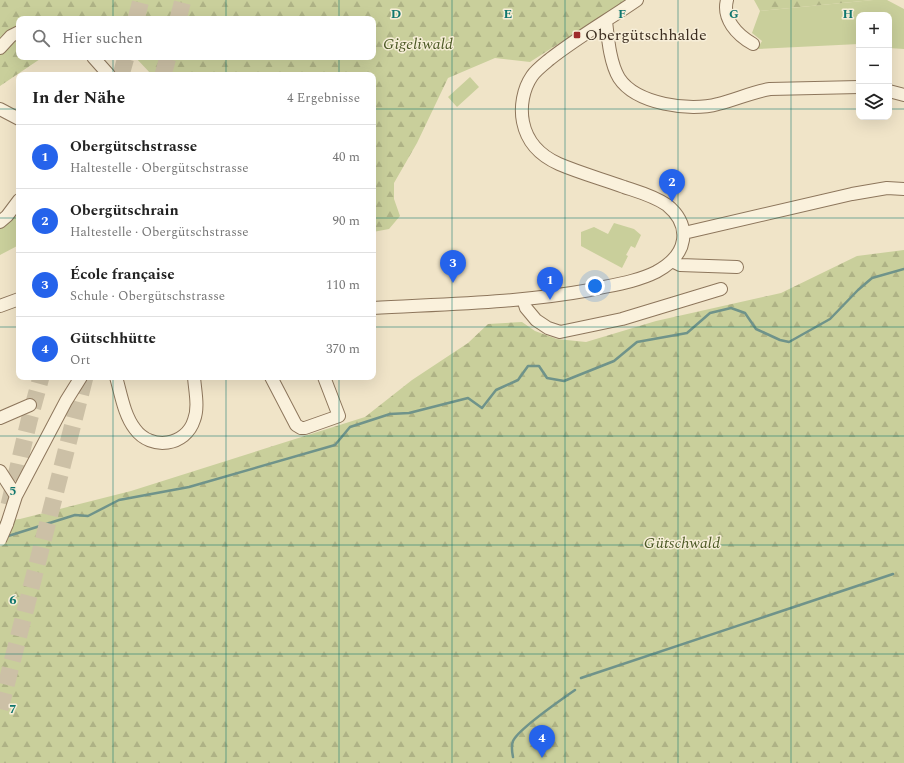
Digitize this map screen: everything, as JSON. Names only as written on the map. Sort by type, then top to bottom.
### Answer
[{"type":"street","points":[[376,308],[523,299],[571,293],[611,286],[650,274],[658,271],[672,261],[682,248],[684,233],[679,218],[668,206],[655,198],[575,170],[546,158],[536,148],[524,129],[522,116],[522,103],[532,76],[569,44],[606,22],[637,0]]},
{"type":"street","points":[[728,0],[726,7],[728,18],[739,34],[753,44]]},
{"type":"street","points":[[606,22],[610,49],[619,78],[630,88],[646,97],[667,104],[686,107],[700,107],[717,105],[770,89],[856,87]]},
{"type":"street","points":[[0,48],[11,36],[16,34]]},
{"type":"street","points":[[96,60],[106,72]]},
{"type":"street","points":[[892,92],[904,96]]},
{"type":"street","points":[[0,109],[16,117]]},
{"type":"street","points":[[684,233],[868,191],[887,188],[904,189]]},
{"type":"street","points":[[0,222],[7,216],[16,204]]},
{"type":"street","points":[[672,261],[680,265],[737,267]]},
{"type":"street","points":[[523,299],[526,308],[536,320],[548,328],[560,332],[622,319],[721,289]]},
{"type":"street","points":[[0,306],[16,300]]},
{"type":"street","points":[[0,540],[16,496],[66,401],[79,380]]},
{"type":"street","points":[[117,380],[129,419],[136,430],[141,436],[149,440],[166,443],[173,442],[182,437],[194,422],[196,410],[194,380]]},
{"type":"street","points":[[273,380],[296,426],[301,428],[305,428],[339,416],[325,380]]},
{"type":"street","points":[[0,418],[30,405]]},
{"type":"street","points":[[0,471],[16,496]]},
{"type":"green space","name":"Gigeliwald","points":[[0,0],[627,0],[530,62],[495,58],[448,78],[417,143],[394,183],[394,199],[400,216],[389,229],[376,231],[376,72],[149,72],[138,60],[376,60],[376,16],[16,16],[16,60],[39,60],[21,72],[16,72],[16,75],[0,86]]},
{"type":"green space","points":[[754,0],[873,0],[760,11]]},
{"type":"green space","points":[[873,0],[887,0],[904,9],[904,49],[892,48],[892,12],[856,12],[856,44],[757,49],[762,41],[752,33],[760,11]]},
{"type":"green space","points":[[470,77],[479,87],[457,107],[448,97]]},
{"type":"green space","points":[[16,214],[16,247],[0,255],[0,226]]},
{"type":"green space","points":[[614,223],[634,229],[641,235],[635,248],[631,246],[626,255],[628,256],[622,268],[581,246],[581,232],[594,227],[608,234]]},
{"type":"green space","name":"Gütschwald","points":[[904,250],[904,763],[0,763],[0,521],[20,519],[131,491],[365,417],[412,380],[468,343],[488,324],[522,322],[535,331],[557,339],[586,342],[656,321],[781,293],[857,256]]},
{"type":"waterway","points":[[5,537],[75,515],[88,516],[119,500],[189,487],[335,445],[350,427],[390,414],[409,413],[468,398],[482,408],[496,390],[518,380],[528,366],[539,366],[547,378],[564,381],[614,361],[637,342],[687,333],[710,313],[731,308],[745,313],[756,329],[780,340],[789,342],[830,319],[872,278],[904,269]]},
{"type":"waterway","points":[[581,678],[893,574]]},
{"type":"waterway","points":[[513,757],[512,745],[517,736],[541,715],[575,690]]},
{"type":"tunnel","points":[[137,16],[141,0]]},
{"type":"tunnel","points":[[179,16],[183,0]]},
{"type":"tunnel","points":[[122,72],[125,60]]},
{"type":"tunnel","points":[[164,72],[167,60]]},
{"type":"tunnel","points":[[9,505],[40,380]]},
{"type":"tunnel","points":[[0,709],[84,380]]},
{"type":"place","name":"Obergütschhalde","points":[[577,35]]},
{"type":"place","name":"Obergütschrain","points":[[672,202]]},
{"type":"place","name":"École française","points":[[453,283]]},
{"type":"place","name":"Obergütschstrasse","points":[[550,300]]},
{"type":"place","name":"Gütschhütte","points":[[542,758]]}]
